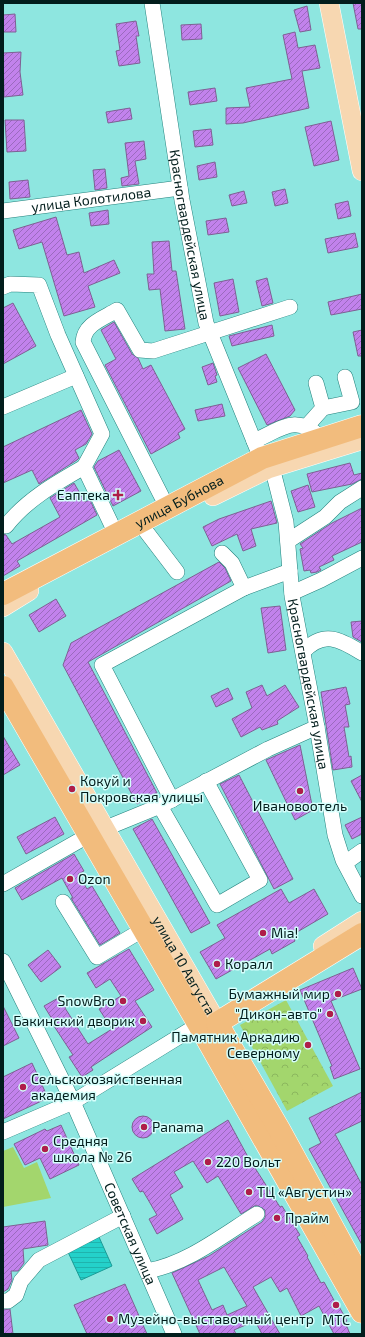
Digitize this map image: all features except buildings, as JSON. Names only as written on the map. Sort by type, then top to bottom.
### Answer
[{"type":"highway","name":"улица Бубнова","points":[[3,594],[261,456],[314,432],[362,426]]},
{"type":"highway","name":"улица 10 Августа","points":[[3,687],[97,832],[144,929],[209,1021],[279,1129],[362,1281]]},
{"type":"highway","points":[[209,1021],[362,934]]},
{"type":"highway","name":"улица 10 Августа","points":[[209,1021],[362,1312]]},
{"type":"main road","points":[[328,3],[362,171]]},
{"type":"main road","name":"улица Бубнова","points":[[3,606],[145,530],[261,456],[362,440]]},
{"type":"main road","name":"улица 10 Августа","points":[[3,652],[97,832],[209,1021]]},
{"type":"main road","points":[[209,1021],[362,921]]},
{"type":"street","name":"Красногвардейская улица","points":[[152,3],[180,188],[206,323],[261,456],[274,475],[286,522],[292,592],[335,835],[345,863],[362,896]]},
{"type":"street","name":"улица Колотилова","points":[[3,211],[180,188]]},
{"type":"street","points":[[3,287],[10,284],[39,285],[58,335],[102,434],[84,467],[58,482],[37,497],[15,515],[6,526]]},
{"type":"street","points":[[167,507],[83,342],[84,333],[89,327],[117,310],[140,350],[153,351],[290,308]]},
{"type":"street","points":[[3,407],[76,376]]},
{"type":"street","points":[[323,408],[352,402],[344,377]]},
{"type":"street","points":[[314,432],[323,408],[316,383]]},
{"type":"street","points":[[84,467],[116,534]]},
{"type":"street","points":[[288,541],[325,517],[340,502],[362,488]]},
{"type":"street","points":[[145,530],[177,572]]},
{"type":"street","points":[[222,553],[232,563],[244,588]]},
{"type":"street","points":[[292,592],[321,580],[362,558]]},
{"type":"street","points":[[206,781],[260,880],[216,905],[166,803],[102,665],[244,588],[290,572]]},
{"type":"street","points":[[303,652],[311,643],[322,638],[342,640],[362,652]]},
{"type":"street","points":[[3,884],[97,832],[166,803],[206,781],[317,727]]},
{"type":"street","points":[[345,863],[362,852]]},
{"type":"street","points":[[63,902],[97,957],[144,929]]},
{"type":"street","name":"Советская улица","points":[[4,964],[73,1102],[174,1334]]},
{"type":"street","points":[[3,1132],[73,1102],[167,1043],[209,1021]]},
{"type":"street","points":[[147,1271],[164,1268],[199,1250],[257,1214]]},
{"type":"street","points":[[3,1301],[8,1301],[16,1295],[21,1281],[39,1260],[123,1216]]},
{"type":"green space","points":[[286,1000],[333,1086],[287,1111],[240,1025]]},
{"type":"green space","points":[[13,1147],[24,1168],[37,1162],[51,1198],[3,1207],[3,1151]]},
{"type":"water","points":[[99,1237],[112,1266],[81,1280],[68,1252]]},
{"type":"place","name":"Еаптека","points":[[118,495]]},
{"type":"place","name":"Кокуй и Покровская улицы","points":[[72,789]]},
{"type":"place","name":"Ивановоотель","points":[[300,791]]},
{"type":"place","name":"Ozon","points":[[70,879]]},
{"type":"place","name":"Mia!","points":[[263,933]]},
{"type":"place","name":"Коралл","points":[[217,964]]},
{"type":"place","name":"Бумажный мир","points":[[338,994]]},
{"type":"place","name":"SnowBro","points":[[123,1001]]},
{"type":"place","name":"\"Дикон-авто\"","points":[[330,1014]]},
{"type":"place","name":"Бакинский дворик","points":[[143,1021]]},
{"type":"place","name":"Памятник Аркадию Северному","points":[[308,1045]]},
{"type":"place","name":"Сельскохозяйственная академия","points":[[23,1087]]},
{"type":"place","name":"Panama","points":[[144,1127]]},
{"type":"place","name":"Средняя школа № 26","points":[[45,1149]]},
{"type":"place","name":"220 Вольт","points":[[208,1162]]},
{"type":"place","name":"ТЦ «Августин»","points":[[249,1192]]},
{"type":"place","name":"Прайм","points":[[277,1218]]},
{"type":"place","name":"МТС","points":[[336,1305]]},
{"type":"place","name":"Музейно-выставочный центр","points":[[110,1319]]}]
